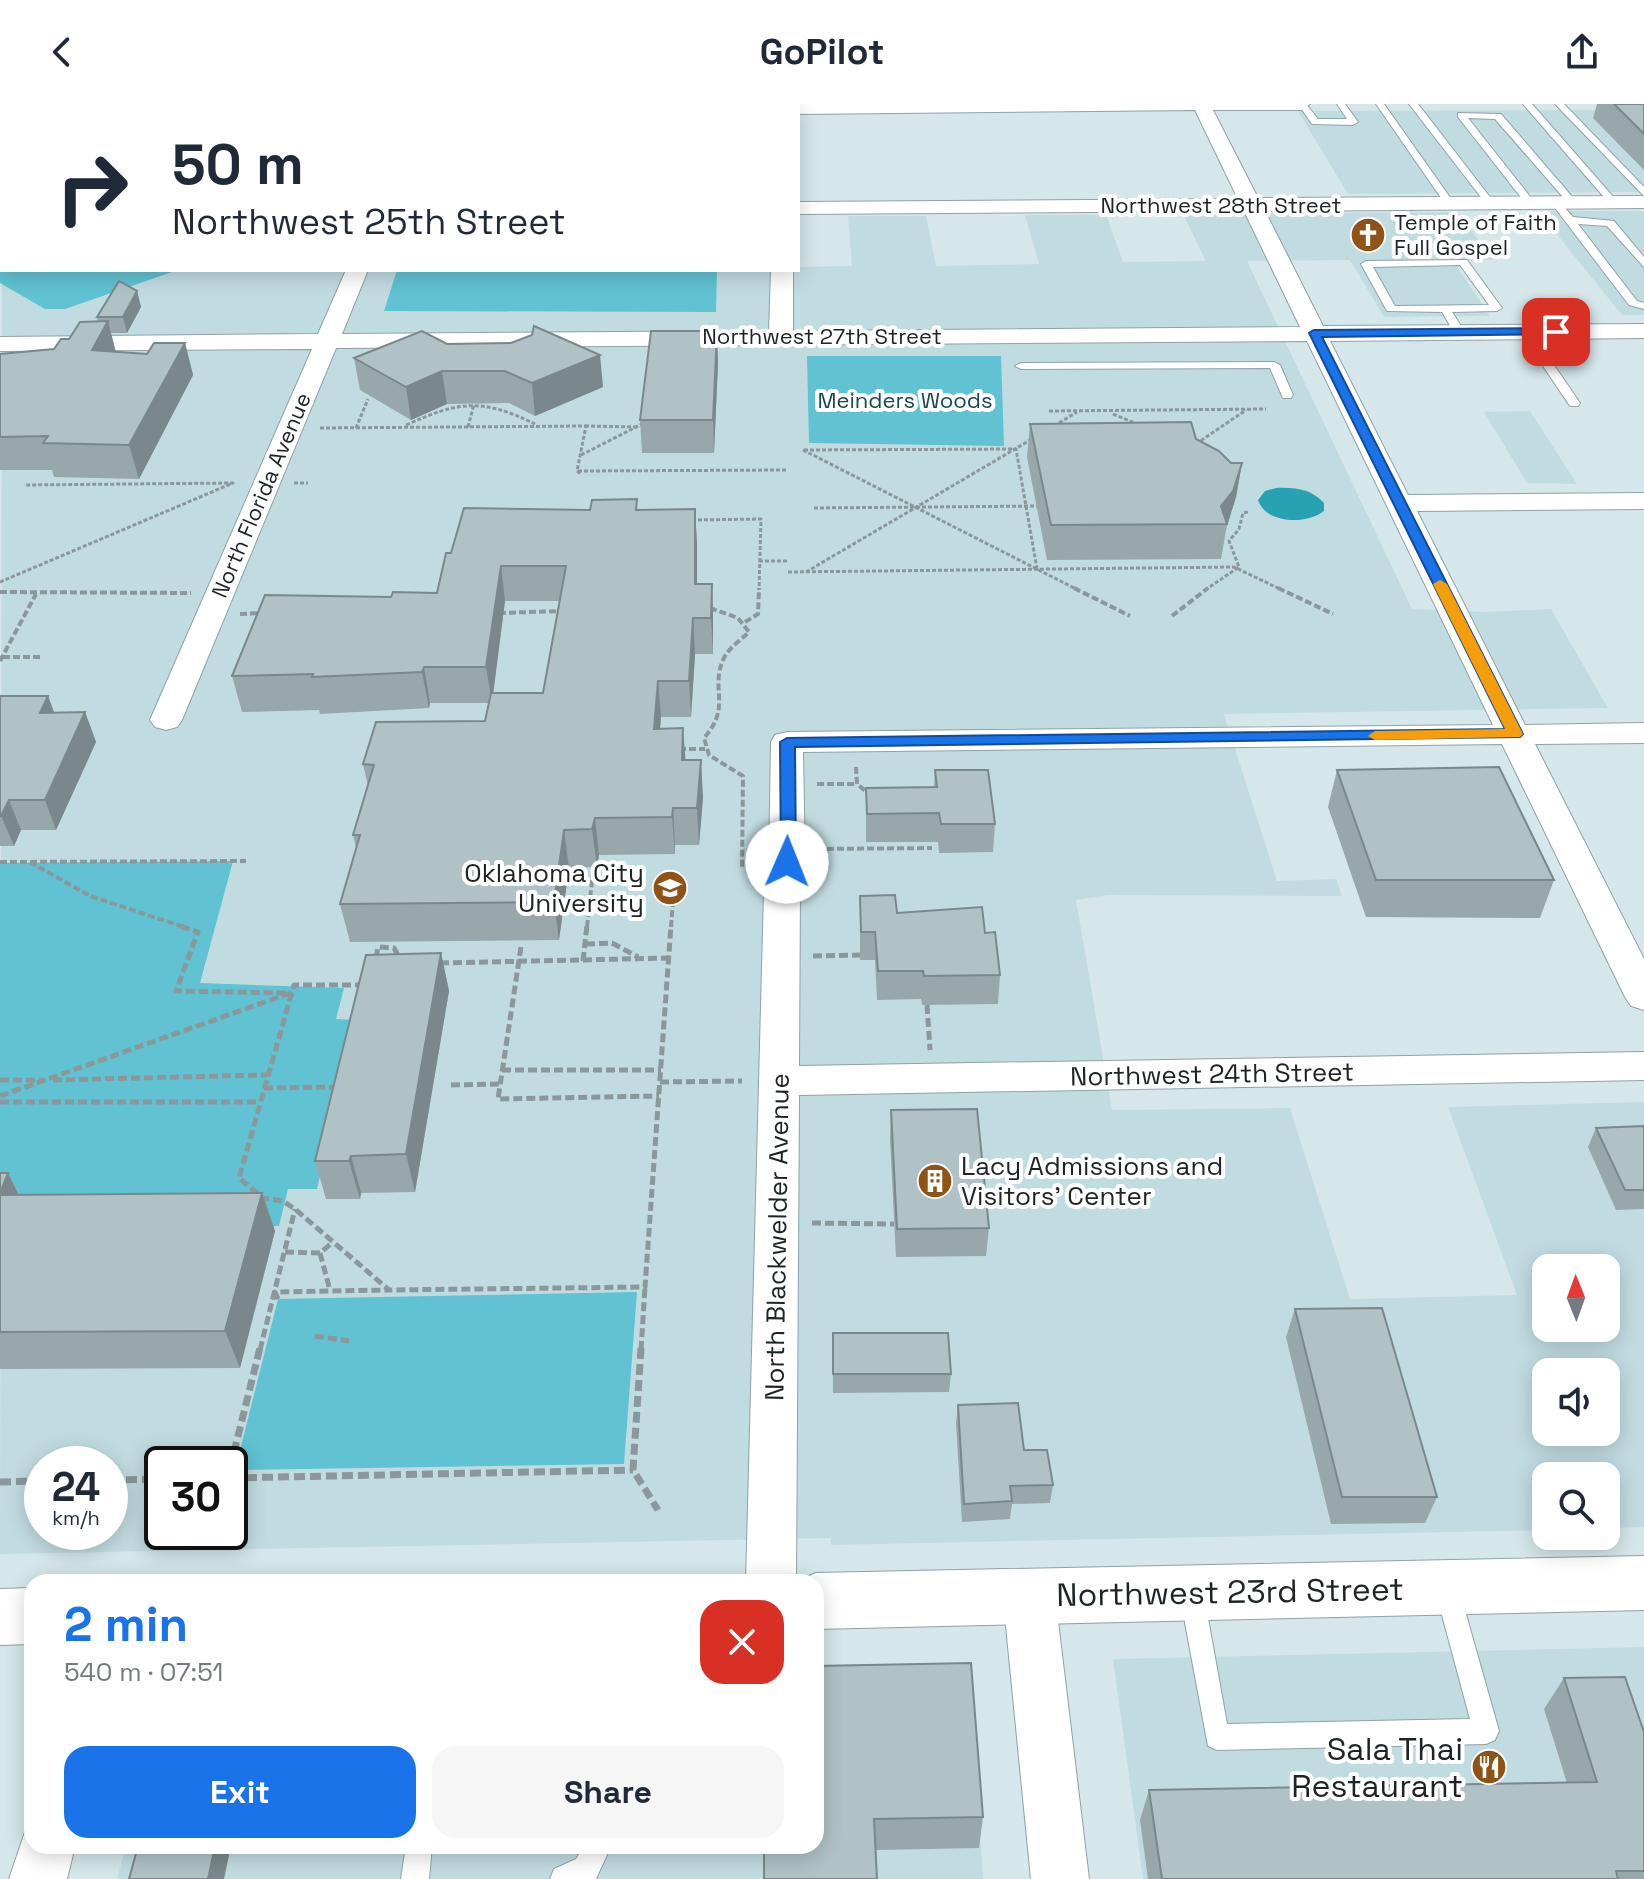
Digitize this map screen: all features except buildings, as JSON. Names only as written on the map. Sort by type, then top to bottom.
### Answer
[{"type":"main road","name":"Northwest 23rd Street","points":[[824,1601],[1644,1583]]},
{"type":"main road","points":[[0,1617],[24,1616]]},
{"type":"street","points":[[1201,104],[1644,997]]},
{"type":"street","points":[[800,108],[1301,104]]},
{"type":"street","name":"Northwest 28th Street","points":[[800,208],[1530,203],[1566,208],[1644,202]]},
{"type":"street","name":"North Florida Avenue","points":[[166,720],[356,272]]},
{"type":"street","points":[[781,336],[782,272]]},
{"type":"street","name":"Northwest 27th Street","points":[[0,344],[1644,331]]},
{"type":"street","points":[[1399,503],[1644,501]]},
{"type":"street","points":[[855,742],[1644,733]]},
{"type":"street","name":"North Blackwelder Avenue","points":[[771,1574],[761,1081],[786,867],[787,742],[855,742]]},
{"type":"street","name":"Northwest 24th Street","points":[[761,1081],[1644,1066]]},
{"type":"street","points":[[1029,1596],[1060,1879]]},
{"type":"street","points":[[38,1879],[45,1854]]},
{"type":"lane","points":[[1301,104],[1315,122],[1353,122],[1341,104]]},
{"type":"lane","points":[[1380,104],[1449,203]]},
{"type":"lane","points":[[1413,104],[1490,203]]},
{"type":"lane","points":[[1471,104],[1479,116]]},
{"type":"lane","points":[[1527,104],[1613,202]]},
{"type":"lane","points":[[1559,104],[1644,193]]},
{"type":"lane","points":[[1530,203],[1461,115],[1498,116],[1633,303],[1644,306]]},
{"type":"lane","points":[[1566,208],[1607,221],[1644,264]]},
{"type":"lane","points":[[1463,262],[1497,308],[1445,309],[1391,309],[1366,264],[1463,262]]},
{"type":"lane","points":[[1445,309],[1459,332]]},
{"type":"lane","points":[[1526,332],[1574,403]]},
{"type":"lane","points":[[1021,366],[1274,365],[1287,395]]},
{"type":"lane","points":[[1191,1593],[1217,1737],[1486,1731],[1446,1587]]},
{"type":"lane","points":[[415,1879],[418,1854]]},
{"type":"lane","points":[[564,1879],[586,1869],[594,1854]]},
{"type":"path","points":[[356,428],[368,399]]},
{"type":"path","points":[[402,427],[450,405],[474,404],[498,404],[538,426]]},
{"type":"path","points":[[468,427],[474,404]]},
{"type":"path","points":[[1049,411],[1266,409]]},
{"type":"path","points":[[1197,447],[1192,447],[1246,410]]},
{"type":"path","points":[[642,427],[643,412]]},
{"type":"path","points":[[1053,427],[1077,412]]},
{"type":"path","points":[[1108,412],[1150,429]]},
{"type":"path","points":[[291,425],[356,428],[642,427]]},
{"type":"path","points":[[580,428],[586,426]]},
{"type":"path","points":[[586,426],[579,473],[788,470]]},
{"type":"path","points":[[580,456],[642,427]]},
{"type":"path","points":[[805,572],[1040,434]]},
{"type":"path","points":[[1016,449],[1037,569]]},
{"type":"path","points":[[1030,449],[803,450],[1130,616]]},
{"type":"path","points":[[0,582],[233,483],[24,485]]},
{"type":"path","points":[[814,508],[1054,506]]},
{"type":"path","points":[[788,572],[1239,567],[1229,541],[1239,529],[1243,513],[1248,512]]},
{"type":"path","points":[[695,525],[710,518]]},
{"type":"path","points":[[692,520],[761,519],[758,614],[745,622]]},
{"type":"path","points":[[759,561],[788,561]]},
{"type":"path","points":[[1234,567],[1333,614]]},
{"type":"path","points":[[1172,616],[1234,567]]},
{"type":"path","points":[[0,592],[215,605],[246,613],[277,613]]},
{"type":"path","points":[[1,659],[36,594]]},
{"type":"path","points":[[215,605],[242,599],[250,608],[246,613]]},
{"type":"path","points":[[491,613],[555,613],[570,608]]},
{"type":"path","points":[[708,608],[732,614],[745,622],[749,632],[728,651],[721,664],[719,721],[704,738],[705,749],[718,763],[743,776],[743,864]]},
{"type":"path","points":[[1,659],[41,657]]},
{"type":"path","points":[[855,742],[857,784]]},
{"type":"path","points":[[669,749],[705,749]]},
{"type":"path","points":[[788,785],[857,784],[871,796]]},
{"type":"path","points":[[786,867],[932,848]]},
{"type":"path","points":[[0,862],[246,861]]},
{"type":"path","points":[[30,862],[64,885],[110,907],[198,932],[176,991],[290,993]]},
{"type":"path","points":[[583,961],[593,872]]},
{"type":"path","points":[[658,1510],[633,1470],[675,874]]},
{"type":"path","points":[[586,944],[612,943],[635,957],[671,958]]},
{"type":"path","points":[[373,973],[378,947],[394,948],[397,955],[409,961]]},
{"type":"path","points":[[521,947],[498,1099],[659,1096]]},
{"type":"path","points":[[800,956],[860,955]]},
{"type":"path","points":[[439,963],[671,958]]},
{"type":"path","points":[[371,985],[294,985],[239,1178],[263,1198],[283,1201],[295,1209],[389,1290]]},
{"type":"path","points":[[0,1099],[290,993]]},
{"type":"path","points":[[927,1005],[931,1063]]},
{"type":"path","points":[[502,1070],[661,1070]]},
{"type":"path","points":[[0,1080],[267,1075]]},
{"type":"path","points":[[660,1082],[761,1081]]},
{"type":"path","points":[[451,1085],[500,1084]]},
{"type":"path","points":[[264,1088],[353,1087]]},
{"type":"path","points":[[0,1099],[260,1102]]},
{"type":"path","points":[[236,1446],[270,1324],[295,1209]]},
{"type":"path","points":[[803,1222],[894,1224]]},
{"type":"path","points":[[285,1252],[320,1253],[333,1242]]},
{"type":"path","points":[[320,1253],[331,1291]]},
{"type":"path","points":[[277,1295],[331,1291],[503,1292],[645,1287]]},
{"type":"path","points":[[315,1336],[349,1341]]},
{"type":"path","points":[[248,1478],[633,1470]]},
{"type":"path","points":[[0,1482],[24,1481]]},
{"type":"shaded area","points":[[1644,110],[1644,192],[1348,194],[1298,111]]},
{"type":"shaded area","points":[[1538,211],[1644,211],[1644,315],[1622,315]]},
{"type":"shaded area","name":"Oklahoma City University","points":[[1458,212],[1493,260],[1453,261],[1490,316],[1384,317],[1350,260],[1247,261],[1412,609],[1484,612],[1551,609],[1608,708],[1224,714],[1277,881],[1336,879],[1342,896],[1108,895],[1076,900],[1112,1110],[1290,1108],[1350,1299],[1517,1295],[1448,1107],[1644,1102],[1644,1527],[1620,1528],[1620,1462],[1532,1462],[1532,1530],[831,1545],[831,1538],[248,1549],[248,1446],[144,1446],[144,1550],[208,1550],[0,1554],[2,272],[800,272],[800,267],[852,266],[848,216],[926,216],[936,266],[1039,264],[1025,215],[1106,215],[1123,262],[1206,261],[1183,214]]},
{"type":"shaded area","points":[[1530,411],[1577,484],[1527,483],[1484,412]]},
{"type":"shaded area","points":[[1276,488],[1308,492],[1324,503],[1324,511],[1297,520],[1269,514],[1258,500],[1265,491]]},
{"type":"shaded area","name":"Sala Thai Restaurant","points":[[1644,1647],[1644,1879],[1143,1879],[1113,1659]]},
{"type":"shaded area","points":[[969,1664],[983,1879],[117,1879],[124,1854],[824,1854],[824,1665]]},
{"type":"green space","points":[[0,272],[172,272],[65,309],[45,309],[0,283]]},
{"type":"green space","points":[[396,272],[717,272],[716,312],[384,311]]},
{"type":"green space","name":"Meinders Woods","points":[[807,356],[1001,356],[1004,446],[809,443]]},
{"type":"green space","points":[[233,861],[200,983],[344,988],[336,1019],[357,1020],[317,1189],[288,1189],[279,1226],[55,1228],[0,1204],[0,863]]},
{"type":"green space","points":[[637,1292],[624,1464],[248,1470],[248,1446],[241,1446],[278,1299]]},
{"type":"slow traffic","points":[[1375,736],[1515,734],[1440,584]]},
{"type":"place","name":"Temple of Faith Full Gospel","points":[[1368,235]]},
{"type":"place","name":"Oklahoma City University","points":[[670,888]]},
{"type":"place","name":"Lacy Admissions and Visitors' Center","points":[[935,1181]]},
{"type":"place","name":"Sala Thai Restaurant","points":[[1489,1767]]},
{"type":"route","points":[[787,862],[787,742],[1515,734],[1314,333],[1556,332]]}]
